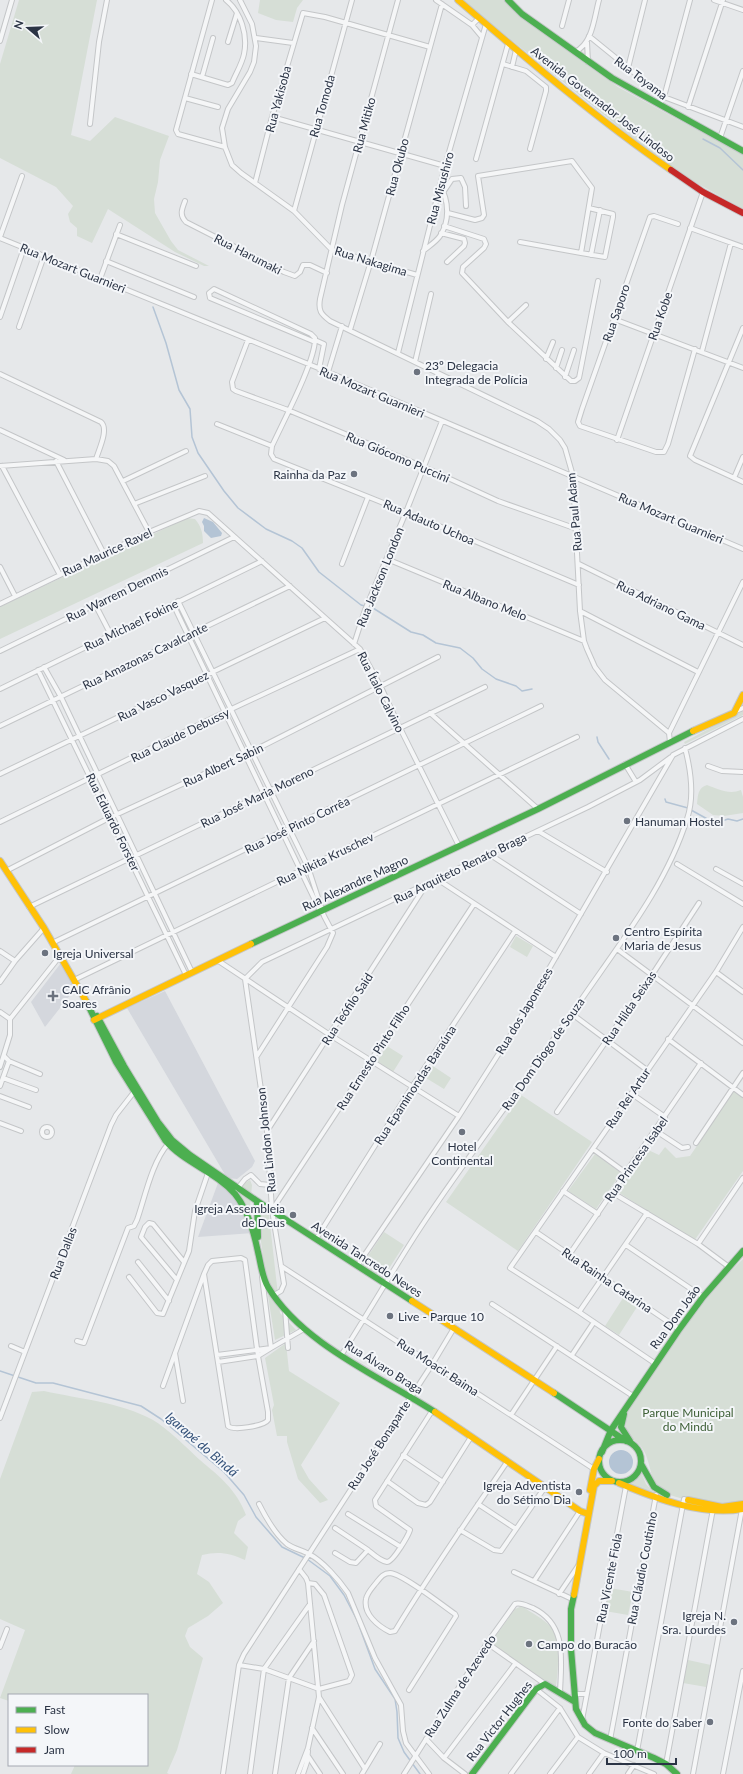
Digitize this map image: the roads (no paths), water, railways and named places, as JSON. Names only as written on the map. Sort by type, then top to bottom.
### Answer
[{"type":"main road","name":"Avenida Governador José Lindoso","points":[[458,0],[508,44],[642,150],[703,192],[743,213]]},
{"type":"main road","name":"Avenida Governador José Lindoso","points":[[508,0],[522,14],[612,78],[743,151]]},
{"type":"main road","points":[[734,712],[743,694]]},
{"type":"main road","name":"Rua Alexandre Magno","points":[[96,1019],[189,973],[323,912],[734,712]]},
{"type":"main road","name":"Avenida Tancredo Neves","points":[[0,861],[44,928],[96,1019],[158,1122],[172,1140],[236,1190]]},
{"type":"main road","name":"Avenida Tancredo Neves","points":[[96,1019],[134,1092],[168,1144],[208,1173],[272,1210],[626,1441]]},
{"type":"main road","name":"Rua Álvaro Braga","points":[[236,1190],[251,1222],[258,1251],[261,1273],[274,1295],[304,1329],[588,1514]]},
{"type":"main road","points":[[257,1201],[258,1251]]},
{"type":"main road","name":"Rua Dom João","points":[[590,1504],[590,1489],[594,1469],[611,1430],[702,1296],[743,1251]]},
{"type":"main road","name":"Rua Dom João","points":[[632,1398],[623,1417],[621,1427],[632,1444]]},
{"type":"main road","points":[[656,1493],[641,1464],[638,1451],[632,1444],[626,1441],[612,1442],[601,1454],[601,1471],[615,1482],[626,1486],[713,1508],[730,1511],[742,1507]]},
{"type":"main road","points":[[641,1464],[633,1478],[629,1480],[615,1482],[601,1481],[596,1483],[590,1504],[572,1599],[570,1627],[574,1694],[575,1702],[582,1721],[595,1733],[637,1750],[666,1764],[677,1774]]},
{"type":"main road","points":[[545,1684],[575,1702]]},
{"type":"main road","name":"Rua Victor Hughes","points":[[472,1774],[536,1689],[545,1684]]},
{"type":"street","points":[[0,41],[12,0]]},
{"type":"street","points":[[90,124],[99,42],[107,0]]},
{"type":"street","points":[[212,0],[176,132],[225,147]]},
{"type":"street","points":[[191,74],[228,85],[232,83],[242,60],[245,48],[244,32],[236,13],[226,0]]},
{"type":"street","points":[[240,0],[252,24],[256,38],[293,43]]},
{"type":"street","name":"Rua Tomoda","points":[[294,212],[315,130],[352,0]]},
{"type":"street","name":"Rua Mitiko","points":[[332,250],[398,0]]},
{"type":"street","points":[[436,0],[472,25],[482,38]]},
{"type":"street","points":[[562,26],[569,0]]},
{"type":"street","points":[[588,62],[587,42],[599,0]]},
{"type":"street","points":[[628,68],[645,0]]},
{"type":"street","points":[[664,97],[690,0]]},
{"type":"street","points":[[714,0],[723,1],[743,10]]},
{"type":"street","points":[[688,107],[723,1]]},
{"type":"street","name":"Rua Okubo","points":[[350,330],[371,261],[442,4]]},
{"type":"street","name":"Rua Yakisoba","points":[[255,182],[301,15],[305,12],[346,23]]},
{"type":"street","points":[[228,42],[236,13]]},
{"type":"street","points":[[472,25],[479,18]]},
{"type":"street","points":[[346,23],[389,34],[430,47]]},
{"type":"street","name":"Rua Misushiro","points":[[398,353],[445,166],[486,24]]},
{"type":"street","name":"Rua Toyama","points":[[589,36],[664,97],[743,127]]},
{"type":"street","points":[[202,77],[213,38]]},
{"type":"street","name":"Rua Nakagima","points":[[256,38],[255,54],[250,72],[228,109],[222,128],[225,147],[232,164],[241,173],[294,212],[332,250],[417,275]]},
{"type":"street","points":[[575,52],[582,48],[587,42]]},
{"type":"street","points":[[476,159],[508,44]]},
{"type":"street","points":[[512,67],[516,50]]},
{"type":"street","points":[[503,64],[526,71],[546,87],[530,149]]},
{"type":"street","points":[[720,138],[743,71]]},
{"type":"street","points":[[185,98],[218,107]]},
{"type":"street","points":[[272,117],[445,166]]},
{"type":"street","points":[[448,213],[475,220],[482,218],[484,215],[478,176],[568,161],[575,163],[582,177],[592,188],[581,253]]},
{"type":"street","points":[[0,238],[22,176]]},
{"type":"street","points":[[444,192],[452,179],[461,178],[465,187],[466,206]]},
{"type":"street","points":[[423,251],[436,240],[441,233],[448,213],[444,192],[440,185]]},
{"type":"street","name":"Rua Kobe","points":[[617,440],[703,192]]},
{"type":"street","name":"Rua Harumaki","points":[[185,200],[181,214],[186,222],[284,272],[295,276],[300,272],[303,265],[308,264],[327,274]]},
{"type":"street","points":[[520,242],[605,257],[611,232],[613,214],[589,208]]},
{"type":"street","points":[[591,255],[600,210]]},
{"type":"street","name":"Rua Saporo","points":[[617,440],[580,426],[578,422],[650,218],[654,216],[678,224]]},
{"type":"street","points":[[100,279],[120,225]]},
{"type":"street","points":[[444,226],[482,238],[486,241],[484,248],[463,267],[462,273],[508,322],[565,378],[571,381],[575,381],[579,378],[598,281]]},
{"type":"street","points":[[690,228],[743,247]]},
{"type":"street","points":[[441,233],[464,239],[465,243],[464,246],[447,262]]},
{"type":"street","points":[[116,234],[196,266]]},
{"type":"street","name":"Rua Mozart Guarnieri","points":[[0,238],[328,372],[743,549]]},
{"type":"street","points":[[702,352],[731,243]]},
{"type":"street","points":[[0,317],[24,248]]},
{"type":"street","points":[[327,274],[332,250]]},
{"type":"street","points":[[19,328],[44,256]]},
{"type":"street","points":[[106,261],[194,297]]},
{"type":"street","name":"Rua Paul Adam","points":[[327,274],[320,299],[319,310],[321,314],[350,330],[536,421],[549,429],[560,440],[565,448],[573,476],[579,564],[580,611],[584,641],[595,667],[605,680],[669,733]]},
{"type":"street","points":[[217,424],[272,446],[309,365],[315,341],[311,334],[214,289],[209,293],[210,298],[315,341],[324,344],[319,369]]},
{"type":"street","points":[[415,362],[431,294]]},
{"type":"street","points":[[508,322],[526,305]]},
{"type":"street","points":[[614,319],[743,368]]},
{"type":"street","points":[[328,372],[342,326]]},
{"type":"street","points":[[743,328],[690,453],[691,458],[743,482]]},
{"type":"street","name":"Rua Giócomo Puccini","points":[[248,340],[232,386],[236,391],[288,410],[424,467],[498,501],[577,529]]},
{"type":"street","points":[[546,359],[553,342]]},
{"type":"street","points":[[617,440],[656,452],[664,452],[668,444],[695,349]]},
{"type":"street","points":[[556,368],[562,350]]},
{"type":"street","points":[[565,378],[574,350]]},
{"type":"street","points":[[0,374],[104,424],[96,459]]},
{"type":"street","name":"Rua Jackson London","points":[[354,644],[365,610],[387,560],[442,421]]},
{"type":"street","points":[[0,430],[64,460]]},
{"type":"street","name":"Rua Adauto Uchoa","points":[[272,446],[272,457],[278,461],[406,512],[579,585]]},
{"type":"street","points":[[123,481],[186,451]]},
{"type":"street","points":[[734,478],[743,457]]},
{"type":"street","points":[[60,575],[1,466],[64,460],[96,459],[108,461],[114,466],[123,481],[149,532]]},
{"type":"street","points":[[56,461],[104,554]]},
{"type":"street","points":[[134,504],[205,476]]},
{"type":"street","points":[[342,564],[368,497]]},
{"type":"street","name":"Rua Maurice Ravel","points":[[0,604],[149,532],[199,510],[214,518]]},
{"type":"street","name":"Rua Ítalo Calvino","points":[[214,518],[360,650],[381,687],[459,846]]},
{"type":"street","name":"Rua Warrem Demmis","points":[[0,651],[234,537]]},
{"type":"street","name":"Rua Albano Melo","points":[[387,560],[584,641]]},
{"type":"street","name":"Rua Michael Fokine","points":[[0,689],[262,561]]},
{"type":"street","name":"Rua Adriano Gama","points":[[579,564],[743,644]]},
{"type":"street","points":[[0,568],[15,596]]},
{"type":"street","points":[[670,742],[669,733],[743,582]]},
{"type":"street","name":"Rua Amazonas Cavalcante","points":[[0,726],[290,586]]},
{"type":"street","points":[[178,601],[211,672],[308,867],[323,912]]},
{"type":"street","points":[[96,604],[111,635]]},
{"type":"street","points":[[173,604],[282,832],[332,930],[332,936],[327,947],[257,1056]]},
{"type":"street","points":[[580,611],[698,672]]},
{"type":"street","name":"Rua Vasco Vasquez","points":[[0,774],[325,618]]},
{"type":"street","name":"Rua Claude Debussy","points":[[0,822],[225,712],[360,650]]},
{"type":"street","name":"Rua Albert Sabin","points":[[6,871],[109,818],[245,755],[438,657]]},
{"type":"street","name":"Rua Eduardo Forster","points":[[44,667],[155,893],[173,932],[189,973]]},
{"type":"street","name":"Rua Eduardo Forster","points":[[38,670],[92,777],[109,818],[189,973]]},
{"type":"street","name":"Rua José Maria Moreno","points":[[29,906],[484,687]]},
{"type":"street","name":"Rua José Pinto Corrêa","points":[[52,942],[466,744],[540,706]]},
{"type":"street","name":"Rua Alexandre Magno","points":[[734,712],[743,708]]},
{"type":"street","points":[[430,713],[466,744],[498,775],[538,808]]},
{"type":"street","points":[[673,755],[743,719]]},
{"type":"street","name":"Rua Nikita Kruschev","points":[[74,980],[577,737]]},
{"type":"street","name":"Rua Dom Diogo de Souza","points":[[342,1354],[442,1196],[572,1014],[644,908],[670,861],[688,817],[691,798],[690,770],[683,750]]},
{"type":"street","name":"Rua Arquiteto Renato Braga","points":[[245,979],[262,962],[426,885],[636,782],[673,755]]},
{"type":"street","name":"Rua dos Japoneses","points":[[357,1266],[459,1116],[510,1036],[607,872],[673,755]]},
{"type":"street","points":[[625,764],[636,782]]},
{"type":"street","points":[[708,766],[722,772],[743,772]]},
{"type":"street","points":[[538,831],[607,872]]},
{"type":"street","points":[[489,854],[581,914]]},
{"type":"street","points":[[677,864],[743,904]]},
{"type":"street","points":[[716,869],[743,884]]},
{"type":"street","points":[[437,879],[556,957]]},
{"type":"street","name":"Rua Teófilo Said","points":[[266,1131],[330,1035],[426,885]]},
{"type":"street","name":"Rua Hilda Seixas","points":[[557,1112],[652,975],[699,903]]},
{"type":"street","name":"Rua Ernesto Pinto Filho","points":[[272,1210],[474,904]]},
{"type":"street","name":"Rua Rei Artur","points":[[579,1312],[510,1268],[716,972],[743,927]]},
{"type":"street","points":[[0,982],[15,961],[44,928]]},
{"type":"street","name":"Rua Epaminondas Baraúna","points":[[316,1239],[412,1088],[515,931]]},
{"type":"street","points":[[617,949],[743,1043]]},
{"type":"street","points":[[0,952],[15,961]]},
{"type":"street","points":[[0,1067],[10,1035],[10,1019],[60,956]]},
{"type":"street","points":[[217,960],[412,1088],[459,1116]]},
{"type":"street","points":[[716,972],[743,992]]},
{"type":"street","name":"Rua Lindon Johnson","points":[[245,979],[257,1056],[266,1131],[272,1210],[283,1287],[281,1291],[274,1295]]},
{"type":"street","points":[[0,1012],[10,1019]]},
{"type":"street","points":[[572,1014],[647,1070]]},
{"type":"street","points":[[668,1039],[743,1095]]},
{"type":"street","points":[[4,1056],[9,1061],[40,1074]]},
{"type":"street","points":[[0,1086],[9,1061]]},
{"type":"street","name":"Rua Princesa Isabel","points":[[569,1255],[656,1131],[701,1063]]},
{"type":"street","points":[[696,1143],[743,1073]]},
{"type":"street","points":[[3,1078],[36,1090]]},
{"type":"street","name":"Rua Dallas","points":[[0,1418],[111,1125],[116,1115],[134,1092]]},
{"type":"street","points":[[632,1094],[665,1117]]},
{"type":"street","points":[[0,1096],[29,1107]]},
{"type":"street","points":[[0,1123],[21,1131]]},
{"type":"street","points":[[656,1131],[682,1148],[688,1147]]},
{"type":"street","points":[[77,1341],[84,1343],[128,1228],[134,1226],[137,1220],[151,1177],[162,1153],[168,1144]]},
{"type":"street","points":[[593,1149],[626,1173]]},
{"type":"street","points":[[128,1277],[157,1313],[164,1313],[191,1243],[195,1211],[208,1173]]},
{"type":"street","points":[[236,1190],[245,1179],[252,1175],[260,1184],[270,1185]]},
{"type":"street","points":[[698,1244],[743,1178]]},
{"type":"street","points":[[563,1191],[598,1214]]},
{"type":"street","points":[[613,1193],[698,1244],[729,1267]]},
{"type":"street","points":[[647,1213],[579,1312],[656,1364]]},
{"type":"street","points":[[177,1280],[141,1237],[145,1227],[149,1223],[153,1224],[184,1262]]},
{"type":"street","name":"Rua Rainha Catarina","points":[[536,1232],[679,1329]]},
{"type":"street","points":[[626,1245],[702,1296]]},
{"type":"street","points":[[163,1386],[204,1274],[208,1265],[212,1261],[238,1257],[244,1260],[268,1420],[262,1424],[234,1429],[228,1426],[204,1274]]},
{"type":"street","points":[[138,1262],[169,1301]]},
{"type":"street","name":"Rua Moacir Baima","points":[[281,1266],[433,1363],[594,1469]]},
{"type":"street","points":[[261,1273],[271,1348]]},
{"type":"street","points":[[492,1304],[572,1355],[632,1398]]},
{"type":"street","points":[[285,1309],[288,1348]]},
{"type":"street","points":[[572,1355],[594,1322]]},
{"type":"street","name":"Rua José Bonaparte","points":[[223,1774],[239,1665],[244,1654],[433,1363],[454,1328]]},
{"type":"street","points":[[218,1362],[258,1356],[304,1329]]},
{"type":"street","points":[[11,1346],[25,1352]]},
{"type":"street","points":[[511,1414],[557,1346]]},
{"type":"street","points":[[217,1354],[271,1348]]},
{"type":"street","points":[[175,1352],[183,1402]]},
{"type":"street","points":[[335,1528],[380,1559],[389,1561],[392,1560],[410,1530],[376,1506],[375,1500],[432,1411]]},
{"type":"street","points":[[387,1481],[424,1506],[430,1502],[471,1437]]},
{"type":"street","points":[[403,1456],[443,1482]]},
{"type":"street","points":[[410,1690],[456,1616],[421,1591],[399,1575],[389,1573],[381,1576],[368,1595],[366,1604],[373,1620],[390,1632],[395,1631],[421,1591],[460,1530],[507,1462]]},
{"type":"street","points":[[460,1530],[494,1550],[501,1551],[545,1486]]},
{"type":"street","name":"Rua Vicente Fiola","points":[[582,1721],[626,1486]]},
{"type":"street","name":"Rua Cláudio Coutinho","points":[[610,1740],[656,1493]]},
{"type":"street","points":[[637,1750],[683,1501]]},
{"type":"street","points":[[259,1504],[270,1524],[284,1541],[294,1548],[309,1555],[335,1577],[348,1593],[375,1658],[401,1705],[404,1737],[414,1757],[429,1774]]},
{"type":"street","points":[[478,1504],[516,1529]]},
{"type":"street","points":[[693,1774],[742,1507]]},
{"type":"street","points":[[666,1764],[713,1508]]},
{"type":"street","points":[[534,1581],[580,1510]]},
{"type":"street","points":[[348,1514],[400,1547]]},
{"type":"street","points":[[335,1553],[350,1562],[356,1563],[368,1550]]},
{"type":"street","points":[[559,1594],[578,1565]]},
{"type":"street","points":[[298,1774],[308,1748],[319,1696],[308,1583],[300,1569]]},
{"type":"street","points":[[514,1572],[572,1599]]},
{"type":"street","points":[[239,1665],[264,1669],[319,1689],[349,1681],[352,1675],[324,1595],[315,1584],[308,1583]]},
{"type":"street","name":"Rua Zulma de Azevedo","points":[[404,1774],[487,1643],[513,1606],[518,1603],[521,1603],[545,1616],[552,1623],[557,1632],[560,1649],[560,1693]]},
{"type":"street","points":[[250,1774],[264,1669],[310,1604]]},
{"type":"street","points":[[0,1647],[7,1629]]},
{"type":"street","points":[[275,1774],[289,1678],[314,1641]]},
{"type":"street","points":[[487,1643],[545,1684]]},
{"type":"street","points":[[444,1758],[515,1664]]},
{"type":"street","points":[[724,1774],[743,1671]]},
{"type":"street","points":[[536,1689],[560,1708],[578,1737],[604,1753],[654,1774]]},
{"type":"street","points":[[574,1694],[587,1694]]},
{"type":"street","points":[[319,1696],[365,1769]]},
{"type":"street","points":[[510,1774],[560,1708]]},
{"type":"street","points":[[312,1728],[343,1774]]},
{"type":"street","points":[[550,1774],[578,1737]]},
{"type":"street","points":[[426,1739],[444,1758],[465,1774]]},
{"type":"street","points":[[362,1774],[380,1744]]},
{"type":"street","points":[[303,1774],[308,1756],[308,1748]]},
{"type":"street","points":[[588,1774],[604,1753]]},
{"type":"street","points":[[308,1756],[320,1774]]},
{"type":"street","points":[[628,1774],[634,1765]]},
{"type":"water","points":[[204,518],[213,522],[222,533],[221,536],[211,538],[204,531],[202,522]]},
{"type":"water","points":[[621,1450],[626,1451],[632,1457],[632,1467],[626,1473],[621,1474],[616,1473],[610,1467],[609,1462],[610,1457],[616,1451]]},
{"type":"waterway","points":[[703,139],[720,148],[743,170]]},
{"type":"waterway","points":[[153,307],[166,343],[179,390],[190,409],[192,437],[198,453],[224,491],[238,508],[266,529],[292,541],[302,548],[319,572],[361,605],[373,608],[411,632],[423,635],[436,643],[460,648],[473,658],[482,669],[496,679],[516,686],[522,691],[532,689]]},
{"type":"waterway","points":[[597,737],[598,742],[609,759]]},
{"type":"waterway","points":[[665,799],[666,802],[688,808]]},
{"type":"waterway","points":[[691,810],[711,821],[719,822],[728,819],[737,821],[743,819]]},
{"type":"waterway","name":"Igarapé do Bindá","points":[[0,1371],[36,1383],[53,1383],[141,1406],[161,1419],[224,1472],[244,1495],[256,1517],[282,1547],[307,1559],[330,1576],[344,1595],[357,1620],[375,1669],[395,1699],[398,1738],[404,1752],[420,1774]]},
{"type":"place","name":"23º Delegacia Integrada de Polícia","points":[[417,372]]},
{"type":"place","name":"Rainha da Paz","points":[[354,474]]},
{"type":"place","name":"Hanuman Hostel","points":[[627,821]]},
{"type":"place","name":"Centro Espírita Maria de Jesus","points":[[616,938]]},
{"type":"place","name":"Igreja Universal","points":[[45,953]]},
{"type":"place","name":"CAIC Afrânio Soares","points":[[53,996]]},
{"type":"place","name":"Hotel Continental","points":[[462,1132]]},
{"type":"place","name":"Igreja Assembleia de Deus","points":[[293,1215]]},
{"type":"place","name":"Live - Parque 10","points":[[390,1316]]},
{"type":"place","name":"Igreja Adventista do Sétimo Dia","points":[[579,1492]]},
{"type":"place","name":"Igreja N. Sra. Lourdes","points":[[734,1622]]},
{"type":"place","name":"Campo do Buracão","points":[[529,1644]]},
{"type":"place","name":"Fonte do Saber","points":[[710,1722]]},
{"type":"park label","name":"Parque Municipal do Mindú","points":[[688,1419]]}]
